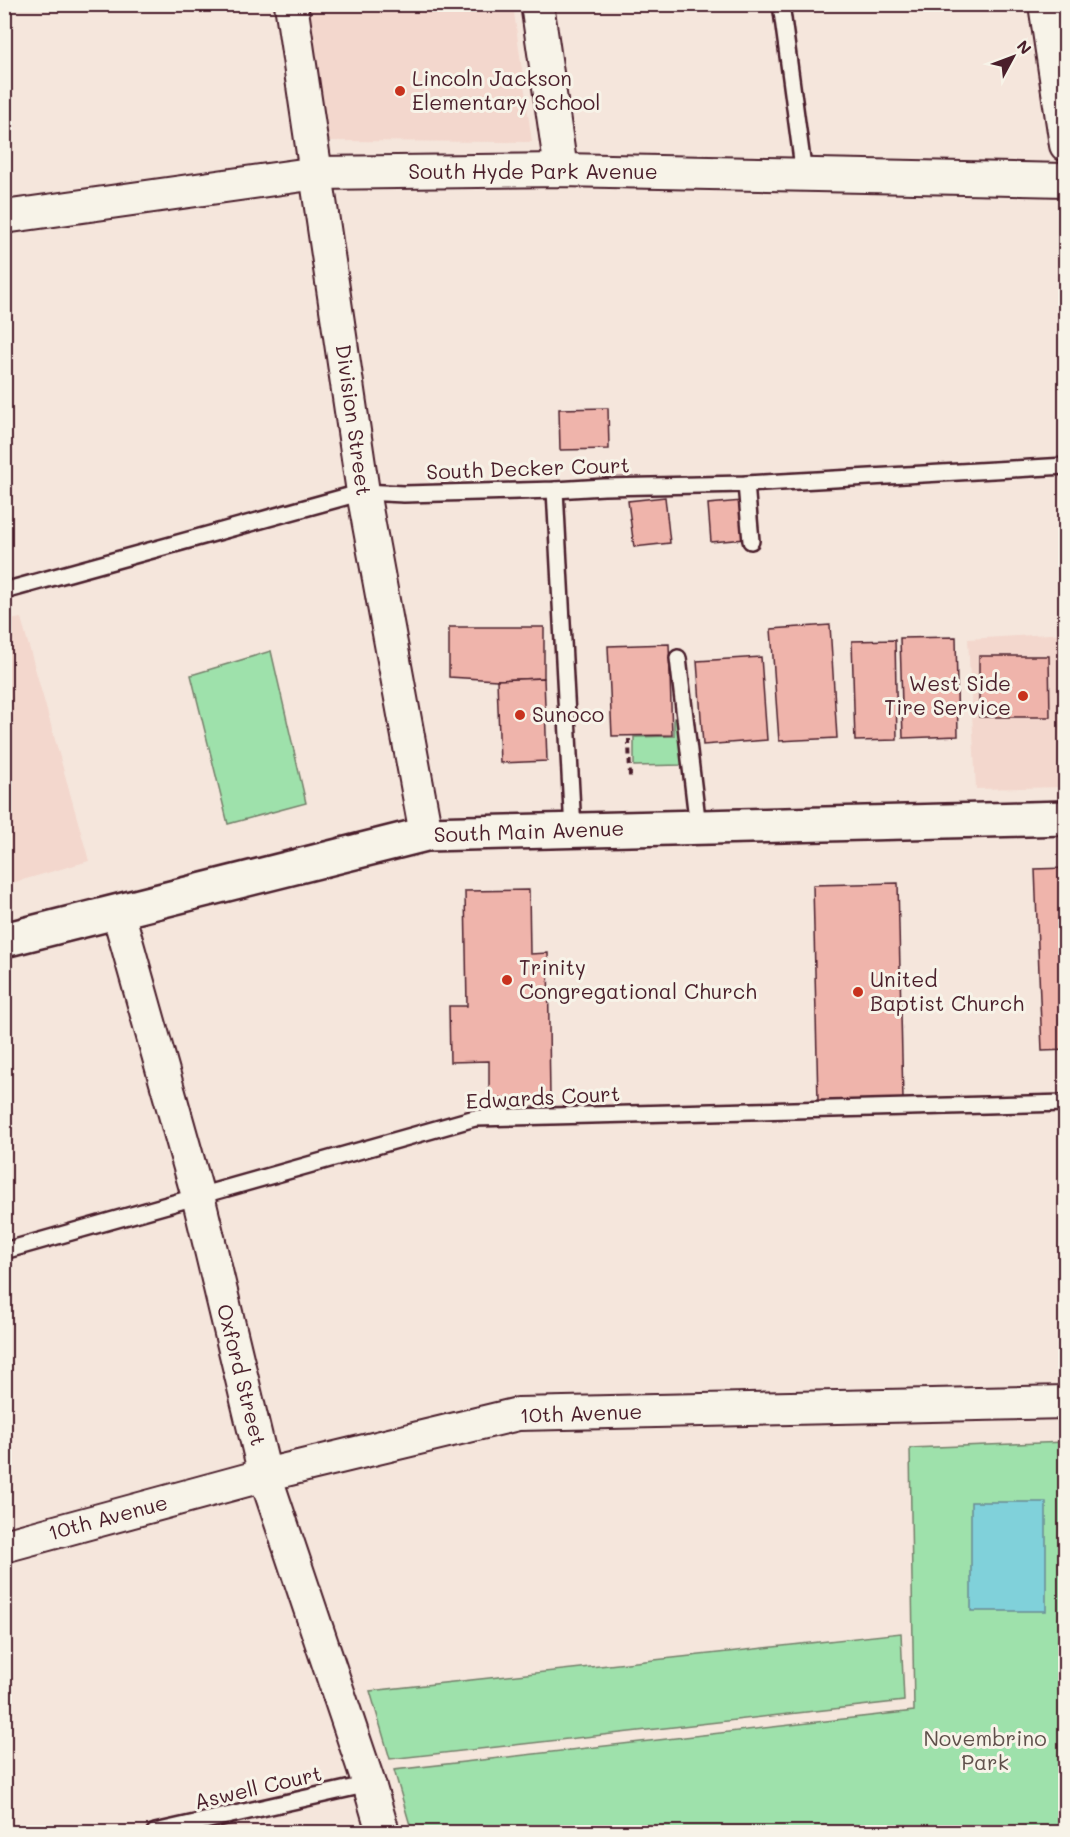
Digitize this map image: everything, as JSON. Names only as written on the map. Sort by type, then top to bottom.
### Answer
[{"type":"main road","name":"South Main Avenue","points":[[4,940],[426,834],[1065,818]]},
{"type":"street","name":"Division Street","points":[[291,4],[363,492],[426,834]]},
{"type":"street","points":[[537,4],[561,170]]},
{"type":"street","points":[[1045,4],[1065,145]]},
{"type":"street","name":"South Hyde Park Avenue","points":[[4,217],[317,173],[561,170],[1065,180]]},
{"type":"street","name":"Oxford Street","points":[[118,912],[198,1196],[266,1475],[369,1784],[383,1833]]},
{"type":"street","name":"10th Avenue","points":[[4,1546],[266,1475],[518,1414],[1065,1402]]},
{"type":"lane","points":[[781,4],[804,175]]},
{"type":"lane","name":"South Decker Court","points":[[4,591],[363,492],[404,494],[746,484],[1065,466]]},
{"type":"lane","points":[[746,484],[752,541]]},
{"type":"lane","points":[[555,490],[573,830]]},
{"type":"lane","points":[[678,658],[698,827]]},
{"type":"lane","name":"Edwards Court","points":[[4,1251],[475,1118],[1065,1103]]},
{"type":"lane","name":"Aswell Court","points":[[155,1833],[369,1784]]},
{"type":"path","points":[[629,739],[630,777]]},
{"type":"shaded area","points":[[307,5],[513,5],[532,142],[327,141]]},
{"type":"shaded area","points":[[21,618],[89,861],[5,885],[5,621]]},
{"type":"shaded area","points":[[1065,633],[1065,787],[976,789],[968,639]]},
{"type":"green space","points":[[271,651],[306,803],[228,824],[191,675]]},
{"type":"green space","points":[[674,718],[681,718],[682,765],[634,766],[634,737],[674,736]]},
{"type":"green space","name":"Novembrino Park","points":[[1065,1442],[1065,1832],[412,1832],[394,1770],[914,1711],[910,1448]]},
{"type":"green space","points":[[901,1633],[904,1701],[390,1759],[370,1691]]},
{"type":"water","points":[[971,1502],[1046,1502],[1046,1611],[971,1611]]},
{"type":"building","points":[[608,408],[609,449],[560,450],[559,409]]},
{"type":"building","points":[[665,497],[670,543],[634,547],[628,501]]},
{"type":"building","points":[[742,501],[746,539],[711,542],[708,504]]},
{"type":"building","points":[[830,625],[837,738],[779,741],[771,629]]},
{"type":"building","points":[[449,627],[544,627],[544,678],[497,680],[449,677]]},
{"type":"building","points":[[956,637],[958,736],[903,738],[900,638]]},
{"type":"building","points":[[895,640],[897,740],[855,741],[852,641]]},
{"type":"building","points":[[669,644],[672,735],[612,736],[608,646]]},
{"type":"building","points":[[979,656],[1049,656],[1050,717],[979,717]]},
{"type":"building","points":[[761,657],[767,740],[703,745],[697,661]]},
{"type":"building","points":[[544,678],[547,761],[500,763],[497,680]]},
{"type":"building","points":[[1066,868],[1066,1050],[1042,1051],[1035,869]]},
{"type":"building","name":"United Baptist Church","points":[[898,883],[903,1100],[818,1101],[813,885]]},
{"type":"building","name":"Trinity Congregational Church","points":[[529,890],[530,954],[548,953],[550,1098],[489,1099],[489,1061],[450,1062],[449,1006],[467,1006],[465,891]]},
{"type":"place","name":"Lincoln Jackson Elementary School","points":[[400,91]]},
{"type":"place","name":"West Side Tire Service","points":[[1023,696]]},
{"type":"place","name":"Sunoco","points":[[520,715]]},
{"type":"place","name":"Trinity Congregational Church","points":[[507,980]]},
{"type":"place","name":"United Baptist Church","points":[[858,992]]}]
